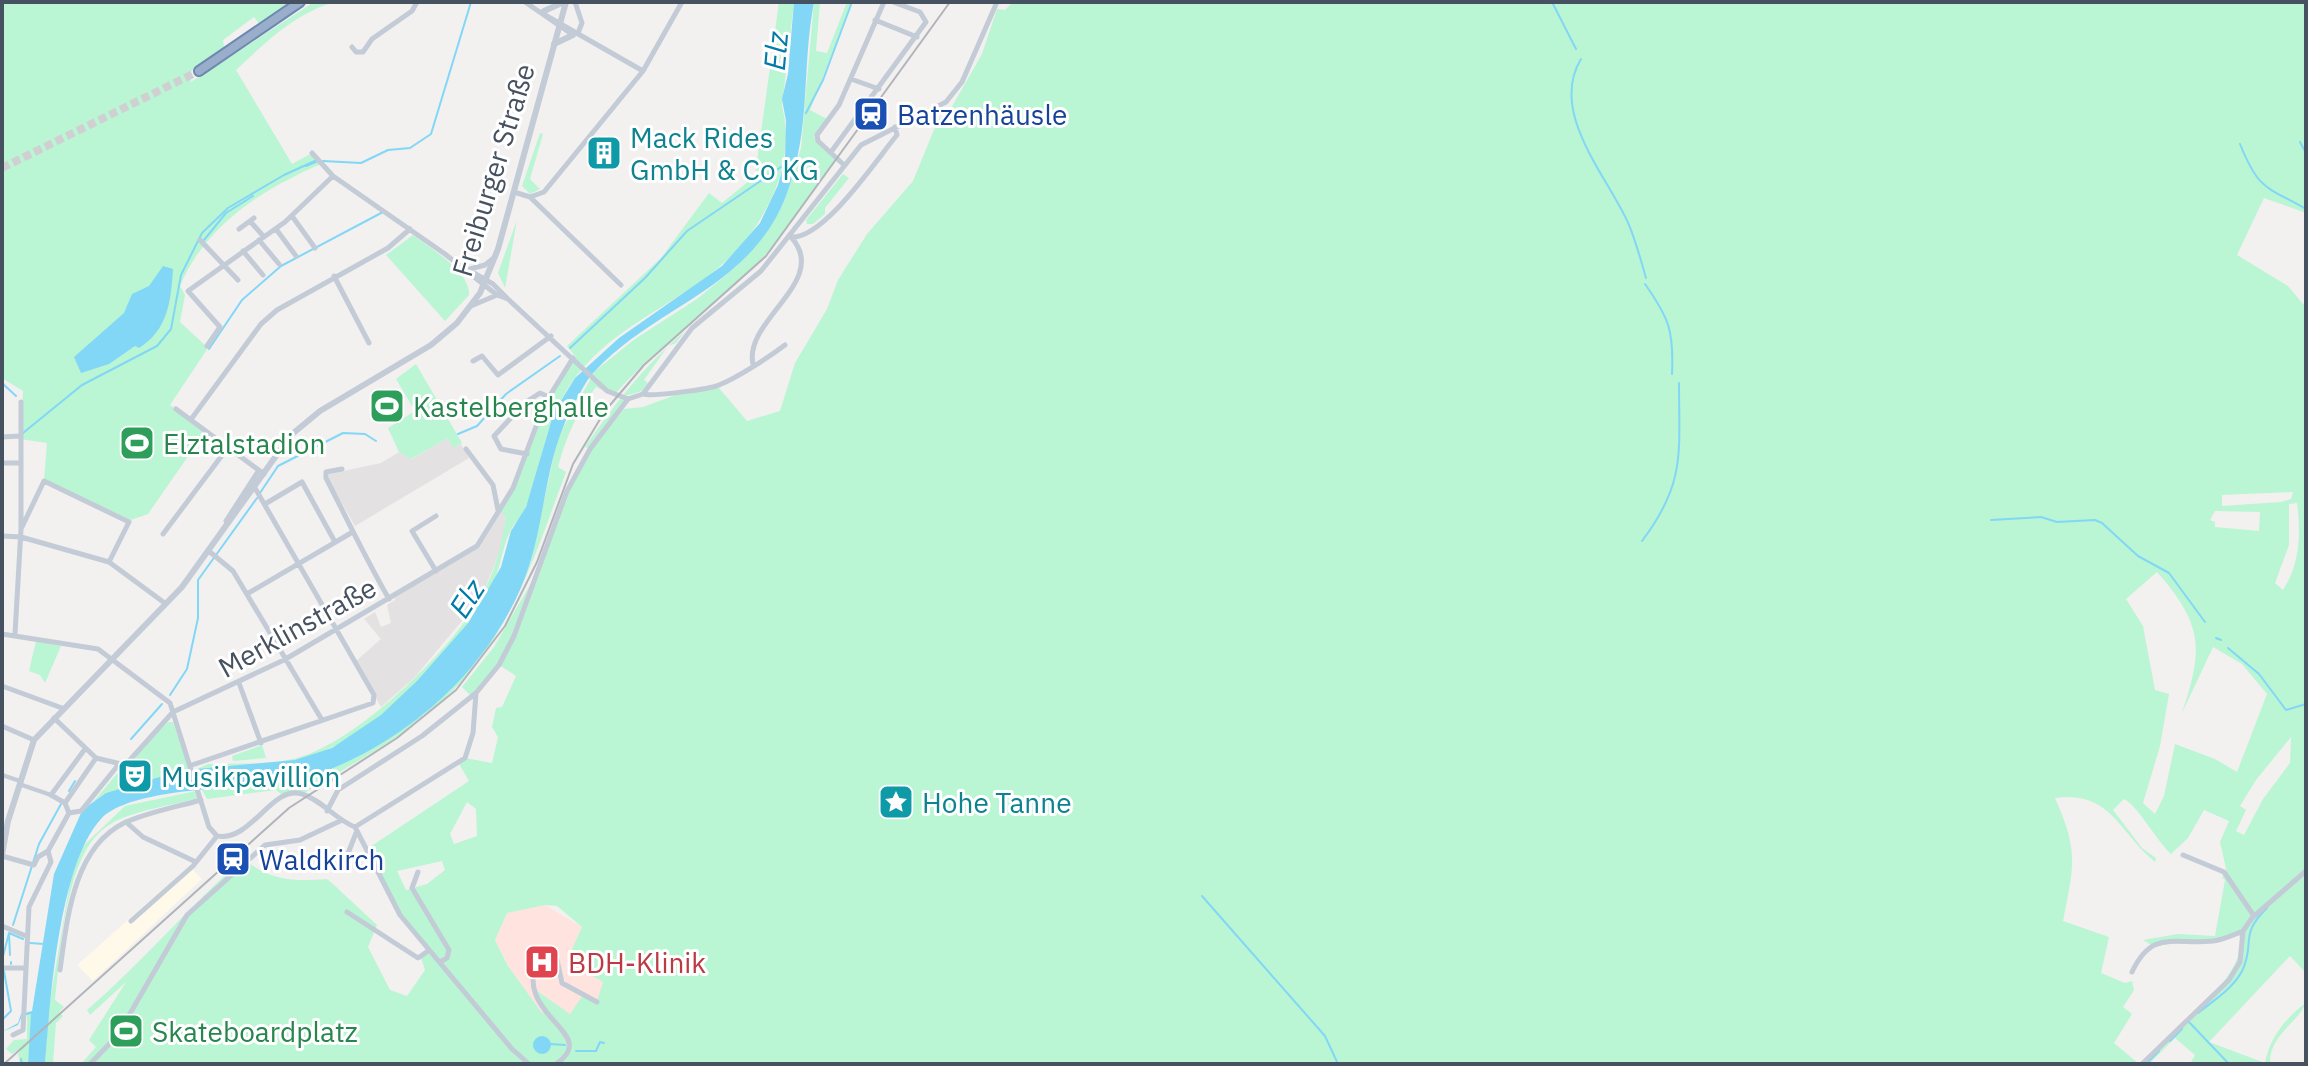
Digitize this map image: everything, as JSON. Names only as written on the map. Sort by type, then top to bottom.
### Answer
[{"type":"highway","points":[[199,71],[300,2]]},
{"type":"street","points":[[352,47],[356,52],[363,52],[372,39],[412,11],[417,2]]},
{"type":"street","points":[[525,2],[643,71]]},
{"type":"street","points":[[541,11],[565,2]]},
{"type":"street","name":"Freiburger Straße","points":[[228,526],[230,514],[300,426],[431,345],[471,306],[485,284],[496,257],[565,2]]},
{"type":"street","points":[[554,44],[576,34],[582,23],[575,2]]},
{"type":"street","points":[[530,197],[546,189],[643,71],[682,2]]},
{"type":"street","points":[[844,165],[818,141],[817,135],[839,105],[884,2]]},
{"type":"street","points":[[831,152],[926,22],[925,17],[893,2]]},
{"type":"street","points":[[643,394],[692,328],[761,271],[864,142],[935,110],[954,92],[977,52],[997,2]]},
{"type":"street","points":[[875,20],[917,37]]},
{"type":"street","points":[[851,79],[879,89]]},
{"type":"street","points":[[790,237],[805,234],[843,202],[897,135],[895,127]]},
{"type":"street","points":[[315,155],[333,176],[508,299],[601,385],[628,399],[643,394],[656,397],[718,386],[785,345]]},
{"type":"street","points":[[207,346],[220,327],[188,291],[276,229],[333,176]]},
{"type":"street","points":[[514,192],[530,197],[621,285]]},
{"type":"street","points":[[292,216],[315,248]]},
{"type":"street","points":[[239,229],[252,219],[279,264]]},
{"type":"street","points":[[276,229],[296,256]]},
{"type":"street","points":[[192,418],[261,324],[292,298],[388,248],[410,229]]},
{"type":"street","points":[[753,364],[754,342],[788,296],[803,258],[802,249],[790,237]]},
{"type":"street","points":[[200,240],[238,280]]},
{"type":"street","points":[[243,251],[263,275]]},
{"type":"street","points":[[470,269],[485,265],[496,257]]},
{"type":"street","points":[[459,265],[470,269],[497,295],[508,299]]},
{"type":"street","points":[[334,276],[369,343]]},
{"type":"street","points":[[471,306],[497,295]]},
{"type":"street","points":[[473,361],[482,356],[498,375],[551,336]]},
{"type":"street","name":"Merklinstraße","points":[[173,712],[284,660],[477,546],[499,511],[527,454],[549,397],[575,360]]},
{"type":"street","points":[[527,454],[501,449],[494,436],[526,402],[540,393],[549,397]]},
{"type":"street","points":[[327,811],[338,790],[422,736],[476,693],[499,665],[514,636],[567,491],[590,449],[628,399]]},
{"type":"street","points":[[15,634],[21,537],[21,402]]},
{"type":"street","points":[[176,409],[261,472]]},
{"type":"street","points":[[2,437],[19,434]]},
{"type":"street","points":[[163,534],[229,446]]},
{"type":"street","points":[[466,449],[488,477],[499,511]]},
{"type":"street","points":[[2,463],[20,463]]},
{"type":"street","points":[[342,469],[325,474],[349,518],[351,533],[389,599]]},
{"type":"street","name":"Freiburger Straße","points":[[34,740],[53,717],[214,555],[228,526],[256,490],[261,472]]},
{"type":"street","points":[[21,529],[45,478],[129,522],[109,562]]},
{"type":"street","points":[[263,502],[302,482],[335,542]]},
{"type":"street","points":[[192,767],[373,703],[374,695],[256,490]]},
{"type":"street","points":[[436,516],[412,531],[436,571]]},
{"type":"street","points":[[247,594],[351,533]]},
{"type":"street","points":[[2,536],[21,537],[109,562],[167,605]]},
{"type":"street","points":[[214,555],[233,571],[322,720]]},
{"type":"street","points":[[2,634],[98,649],[166,700],[192,767],[209,827],[217,836],[232,836],[285,795],[303,794],[356,830],[400,915],[512,1049],[529,1064]]},
{"type":"street","points":[[239,683],[261,743]]},
{"type":"street","points":[[2,686],[62,708]]},
{"type":"street","points":[[342,869],[356,830],[465,758],[473,733],[476,693]]},
{"type":"street","points":[[69,813],[81,811],[119,764],[129,761],[173,712]]},
{"type":"street","points":[[53,717],[84,748],[119,764]]},
{"type":"street","points":[[2,726],[34,740],[5,820],[2,854],[32,865],[48,851],[69,813]]},
{"type":"street","points":[[51,795],[84,748]]},
{"type":"street","points":[[65,803],[101,757]]},
{"type":"street","points":[[2,775],[51,795],[65,803],[69,813]]},
{"type":"street","points":[[60,970],[70,906],[84,867],[99,842],[126,822],[201,799]]},
{"type":"street","points":[[90,1064],[117,1036],[177,930],[203,900],[265,845],[300,840],[340,821]]},
{"type":"street","points":[[126,822],[136,833],[196,862]]},
{"type":"street","points":[[131,921],[196,862],[217,836]]},
{"type":"street","points":[[13,1035],[23,1030],[29,907],[51,862],[48,851]]},
{"type":"street","points":[[2183,855],[2224,872],[2254,916]]},
{"type":"street","points":[[2142,1064],[2229,980],[2240,962],[2243,931],[2254,916],[2306,871]]},
{"type":"street","points":[[418,872],[412,888],[449,950],[447,958],[440,962]]},
{"type":"street","points":[[347,912],[418,958],[428,951]]},
{"type":"street","points":[[2,926],[26,936]]},
{"type":"street","points":[[2132,972],[2138,956],[2150,946],[2182,940],[2212,942],[2243,931]]},
{"type":"street","points":[[556,1064],[567,1051],[570,1041],[568,1033],[538,1004],[533,992],[539,956],[555,951],[562,983],[597,1002]]},
{"type":"street","points":[[2,968],[25,968]]},
{"type":"shaded area","points":[[448,438],[453,447],[461,444],[469,458],[355,526],[328,479],[329,474],[381,463],[399,452],[412,459]]},
{"type":"shaded area","points":[[499,511],[506,514],[502,546],[481,598],[415,677],[381,707],[355,662],[381,639],[364,619],[375,612],[381,627],[391,623],[387,605],[395,600],[394,597],[477,546]]},
{"type":"shaded area","points":[[189,866],[202,879],[93,981],[77,965]]},
{"type":"shaded area","name":"BDH-Klinik","points":[[545,905],[582,927],[572,949],[586,972],[603,982],[597,1002],[570,1014],[542,1013],[508,966],[495,940],[507,913]]},
{"type":"green space","points":[[2,2],[288,2],[261,26],[254,17],[223,40],[224,47],[190,72],[191,82],[314,2],[335,2],[294,21],[236,70],[292,164],[314,152],[323,163],[279,184],[239,211],[205,244],[191,264],[180,286],[185,295],[180,322],[208,348],[170,405],[207,429],[148,514],[131,520],[44,481],[47,443],[20,439],[23,391],[2,378]]},
{"type":"green space","points":[[779,2],[794,2],[782,106],[786,130],[785,154],[771,199],[752,231],[730,257],[705,278],[625,330],[600,350],[577,375],[551,423],[525,509],[508,535],[493,584],[456,640],[388,710],[336,745],[310,757],[283,764],[197,769],[208,764],[295,759],[329,745],[404,688],[468,617],[498,557],[506,515],[499,511],[555,385],[576,357],[567,346],[661,258],[709,193],[722,203],[755,176]]},
{"type":"green space","points":[[814,2],[820,2],[816,51],[827,53],[847,2],[852,2],[810,110],[827,119],[814,136],[816,142],[835,160],[784,232],[747,274],[650,358],[614,395],[596,387],[589,396],[564,446],[558,467],[566,472],[531,565],[503,623],[486,651],[466,677],[427,715],[304,793],[296,790],[281,794],[276,790],[207,799],[202,790],[296,780],[423,715],[477,661],[501,625],[530,564],[558,437],[595,371],[635,339],[697,299],[737,266],[761,240],[785,199],[801,148]]},
{"type":"green space","points":[[1013,2],[2306,2],[2306,213],[2264,198],[2237,255],[2288,286],[2303,304],[2306,301],[2306,973],[2290,956],[2209,1042],[2265,1063],[2270,1045],[2280,1029],[2306,1003],[2278,1038],[2270,1064],[2190,1064],[2195,1055],[2175,1038],[2149,1064],[2140,1064],[2221,985],[2240,950],[2239,935],[2220,942],[2181,941],[2155,947],[2143,940],[2178,934],[2215,936],[2225,880],[2222,877],[2227,873],[2220,842],[2229,821],[2204,810],[2188,838],[2171,854],[2135,808],[2124,799],[2113,810],[2142,848],[2156,858],[2155,862],[2102,807],[2074,797],[2055,798],[2068,832],[2072,859],[2063,921],[2109,937],[2101,973],[2125,983],[2132,981],[2134,990],[2123,1007],[2132,1014],[2114,1043],[2139,1064],[81,1064],[96,1047],[89,1040],[126,982],[90,1015],[87,1010],[243,859],[282,878],[327,879],[377,925],[368,947],[390,990],[407,996],[425,970],[421,958],[428,951],[400,915],[367,849],[469,781],[459,764],[465,758],[492,763],[498,737],[492,727],[496,708],[502,707],[516,676],[499,665],[476,693],[470,695],[462,687],[494,647],[534,578],[567,491],[590,449],[624,409],[643,407],[689,390],[719,388],[747,421],[780,411],[795,363],[827,309],[838,280],[867,234],[913,181],[938,120],[950,110],[982,54],[997,9],[1005,10]],"holes":[[[2293,492],[2291,499],[2281,502],[2222,506],[2222,495]],[[2297,503],[2298,548],[2293,570],[2283,590],[2275,583],[2289,545],[2289,504]],[[2215,511],[2260,512],[2259,531],[2215,527],[2215,522],[2210,520]],[[2157,572],[2184,608],[2195,639],[2194,672],[2182,713],[2213,647],[2242,664],[2267,694],[2237,772],[2215,759],[2175,744],[2164,796],[2155,814],[2143,803],[2160,746],[2169,694],[2155,690],[2143,626],[2126,599]],[[2291,737],[2290,763],[2263,799],[2244,835],[2236,831],[2246,810],[2240,806],[2256,780]],[[467,802],[476,809],[477,836],[454,844],[450,834]],[[442,861],[445,870],[427,884],[406,890],[397,871]],[[545,905],[557,906],[582,927],[572,949],[586,972],[603,982],[597,1001],[583,995],[570,1014],[533,988],[545,1012],[542,1013],[508,966],[495,940],[507,913]]]},
{"type":"green space","points":[[540,133],[543,134],[530,179],[540,189],[530,194],[522,186]]},
{"type":"green space","points":[[843,174],[849,178],[825,208],[825,214],[813,224],[807,224],[806,220]]},
{"type":"green space","points":[[517,220],[505,288],[498,273]]},
{"type":"green space","points":[[413,235],[457,269],[468,286],[469,295],[445,321],[386,255]]},
{"type":"green space","points":[[667,347],[644,380],[648,383],[642,391],[625,396],[623,407],[588,448],[585,447],[631,385]]},
{"type":"green space","points":[[416,364],[462,443],[453,448],[448,438],[411,459],[399,452],[388,428],[415,411],[396,379]]},
{"type":"green space","points":[[36,641],[61,646],[45,683],[40,675],[29,671]]},
{"type":"green space","points":[[168,722],[173,722],[190,771],[106,793],[93,802],[122,768],[120,764],[135,759],[144,744]]},
{"type":"green space","points":[[262,745],[266,758],[233,761],[232,756]]},
{"type":"green space","points":[[196,791],[198,798],[141,812],[109,825],[94,838],[82,857],[67,905],[63,931],[55,1000],[64,1007],[59,1012],[63,1016],[56,1023],[53,1064],[45,1064],[49,1007],[70,882],[82,847],[125,806]]},
{"type":"green space","points":[[27,1014],[32,1014],[28,1064],[20,1064],[18,1054],[24,1046],[12,1054],[6,1049],[14,1040],[27,1039]]},
{"type":"water","points":[[794,2],[814,2],[800,147],[786,196],[770,228],[726,275],[645,329],[588,379],[563,426],[524,581],[506,618],[484,652],[458,683],[429,709],[395,735],[338,766],[299,779],[165,794],[117,808],[101,819],[75,867],[66,900],[54,971],[45,1064],[28,1064],[31,1014],[22,1016],[18,1025],[2,1032],[18,1023],[21,1014],[32,1011],[54,874],[81,813],[106,793],[160,777],[197,769],[295,760],[332,748],[381,715],[417,681],[469,622],[501,567],[511,531],[526,507],[554,412],[575,378],[619,338],[722,266],[760,223],[778,185],[785,159],[786,121],[782,99],[788,74]]},
{"type":"water","points":[[163,266],[173,269],[172,281],[166,314],[156,333],[139,348],[135,346],[109,364],[81,373],[74,357],[124,313],[132,294],[149,286]]},
{"type":"water","points":[[538,1036],[546,1036],[551,1045],[549,1052],[538,1054],[533,1049],[533,1041]]},
{"type":"waterway","points":[[323,161],[361,163],[388,150],[410,148],[431,134],[471,2]]},
{"type":"waterway","points":[[806,113],[823,80],[852,2]]},
{"type":"waterway","points":[[1552,2],[1576,49]]},
{"type":"waterway","points":[[1581,59],[1573,80],[1572,101],[1576,123],[1629,225],[1646,278]]},
{"type":"waterway","points":[[2300,142],[2306,153]]},
{"type":"waterway","points":[[2240,144],[2253,171],[2265,186],[2306,209]]},
{"type":"waterway","points":[[23,433],[82,385],[157,346],[171,329],[181,275],[202,233],[228,208],[284,175],[317,160]]},
{"type":"waterway","points":[[306,166],[318,161]]},
{"type":"waterway","points":[[570,348],[645,278],[687,231],[784,165]]},
{"type":"waterway","points":[[204,240],[226,213],[253,196]]},
{"type":"waterway","points":[[209,349],[242,300],[281,266],[383,212]]},
{"type":"waterway","points":[[1645,284],[1660,306],[1668,326],[1672,374]]},
{"type":"waterway","points":[[458,434],[477,426],[506,394],[560,356]]},
{"type":"waterway","points":[[2,383],[16,396]]},
{"type":"waterway","points":[[1642,541],[1666,502],[1673,484],[1679,448],[1679,383]]},
{"type":"waterway","points":[[260,493],[278,466],[343,433],[365,434],[376,441]]},
{"type":"waterway","points":[[170,695],[187,669],[198,618],[198,580],[257,498]]},
{"type":"waterway","points":[[1991,520],[2041,517],[2057,522],[2095,520],[2102,523],[2138,556],[2169,573],[2205,622]]},
{"type":"waterway","points":[[2216,638],[2221,640]]},
{"type":"waterway","points":[[2228,648],[2259,674],[2286,710],[2306,704]]},
{"type":"waterway","points":[[131,739],[162,704]]},
{"type":"waterway","points":[[69,791],[75,781]]},
{"type":"waterway","points":[[13,925],[39,844],[61,804]]},
{"type":"waterway","points":[[1202,896],[1325,1036],[1338,1064]]},
{"type":"waterway","points":[[2198,1013],[2239,976],[2246,960],[2250,932],[2267,908]]},
{"type":"waterway","points":[[9,933],[23,939]]},
{"type":"waterway","points":[[2,960],[9,933]]},
{"type":"waterway","points":[[9,934],[10,955]]},
{"type":"waterway","points":[[30,943],[44,944]]},
{"type":"waterway","points":[[2,1020],[11,1011],[4,971]]},
{"type":"waterway","points":[[2189,1022],[2229,1064]]},
{"type":"waterway","points":[[2170,1041],[2182,1029]]},
{"type":"waterway","points":[[576,1051],[596,1051],[600,1042],[604,1043]]},
{"type":"waterway","points":[[550,1044],[565,1045]]},
{"type":"waterway","points":[[2146,1064],[2159,1051]]},
{"type":"waterway","points":[[21,1059],[22,1064]]},
{"type":"tunnel","points":[[2,168],[199,71]]},
{"type":"railway","points":[[4,1064],[289,808],[397,738],[456,690],[505,626],[537,562],[573,464],[605,411],[644,365],[766,256],[950,2]]},
{"type":"place","name":"Batzenhäusle","points":[[871,114]]},
{"type":"place","name":"Mack Rides GmbH & Co KG","points":[[604,153]]},
{"type":"place","name":"Kastelberghalle","points":[[387,406]]},
{"type":"place","name":"Elztalstadion","points":[[137,443]]},
{"type":"place","name":"Musikpavillion","points":[[135,776]]},
{"type":"place","name":"Hohe Tanne","points":[[896,802]]},
{"type":"place","name":"Waldkirch","points":[[233,859]]},
{"type":"place","name":"BDH-Klinik","points":[[542,962]]},
{"type":"place","name":"Skateboardplatz","points":[[126,1031]]},
{"type":"water label","name":"Elz","points":[[775,51]]},
{"type":"water label","name":"Elz","points":[[466,598]]}]
